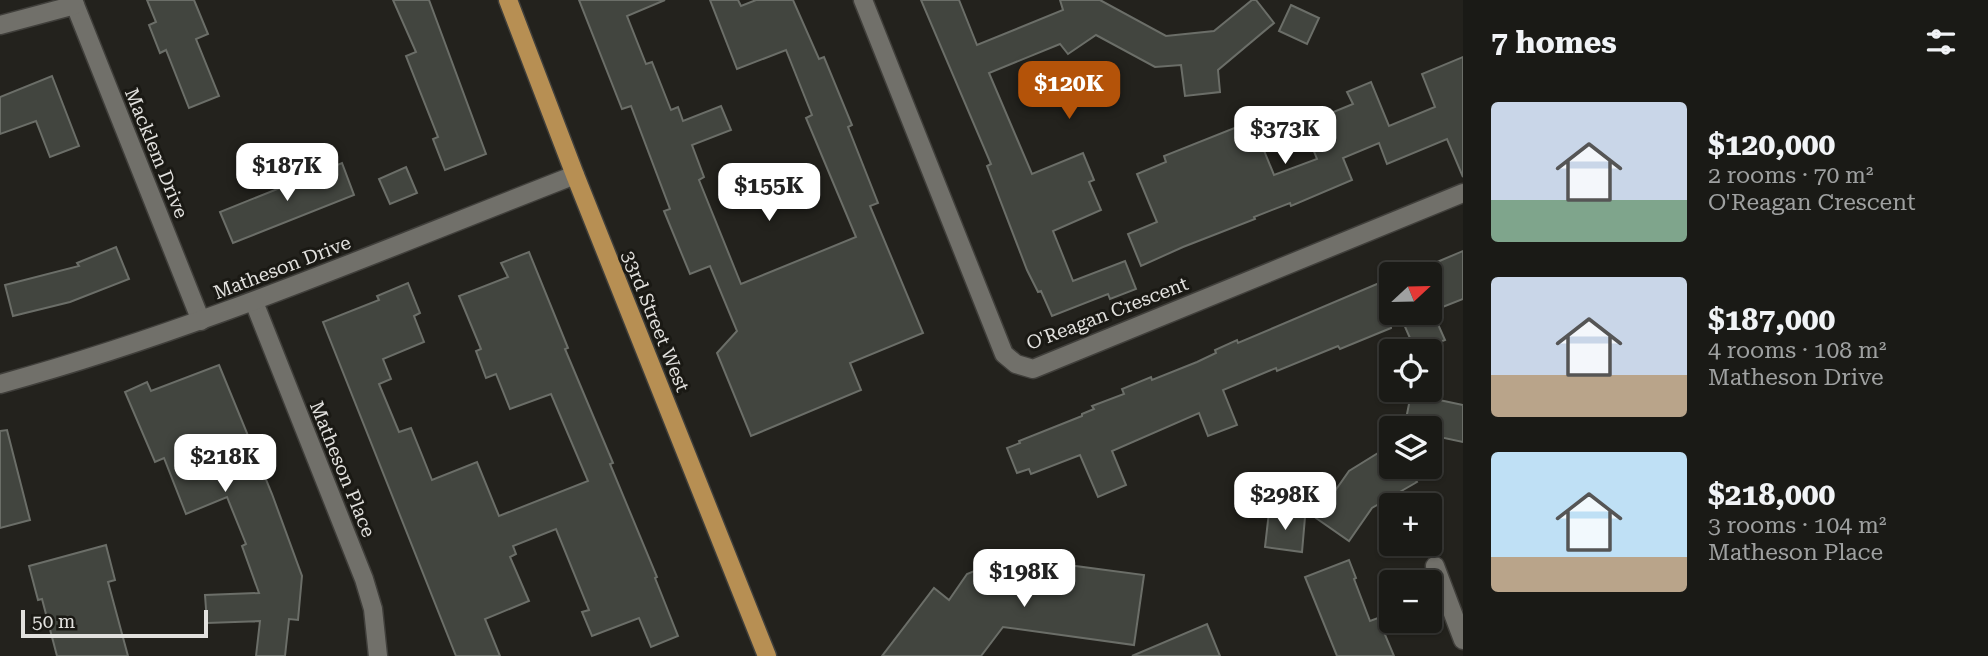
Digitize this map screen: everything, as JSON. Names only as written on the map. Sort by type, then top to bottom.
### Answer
[{"type":"main road","name":"33rd Street West","points":[[508,0],[767,656]]},
{"type":"street","name":"O'Reagan Crescent","points":[[863,0],[1004,354],[1016,364],[1033,369],[1463,193]]},
{"type":"street","points":[[0,25],[74,2]]},
{"type":"street","name":"Macklem Drive","points":[[74,2],[201,321]]},
{"type":"street","name":"Matheson Drive","points":[[0,384],[89,360],[254,302],[575,175]]},
{"type":"street","name":"Matheson Place","points":[[254,302],[364,579],[373,609],[378,656]]},
{"type":"street","points":[[1434,566],[1463,640]]},
{"type":"building","points":[[147,0],[194,0],[208,34],[196,39],[219,96],[189,108],[166,50],[160,53],[149,25],[156,22]]},
{"type":"building","points":[[393,0],[429,0],[486,154],[445,170],[433,139],[438,137],[406,56],[416,52]]},
{"type":"building","points":[[579,0],[665,0],[627,16],[646,64],[652,62],[671,110],[678,107],[683,121],[721,106],[731,130],[692,145],[704,177],[699,180],[741,284],[856,237],[806,118],[812,115],[786,50],[737,69],[710,0],[738,0],[741,6],[756,0],[793,0],[819,59],[824,57],[852,125],[848,127],[878,203],[870,206],[923,333],[850,363],[861,390],[751,436],[717,353],[737,331],[710,266],[690,274],[664,211],[670,209],[631,106],[622,109]]},
{"type":"building","points":[[921,0],[959,0],[977,45],[1063,10],[1060,0],[1100,0],[1166,36],[1214,31],[1252,0],[1256,0],[1274,23],[1218,70],[1220,92],[1185,96],[1181,65],[1155,67],[1096,35],[1068,54],[1060,44],[989,73],[1032,174],[1083,153],[1094,180],[1089,182],[1101,210],[1053,231],[1073,281],[1125,261],[1136,289],[1110,299],[1108,294],[1052,316],[1041,291],[1038,292],[1027,270],[987,166],[991,164]]},
{"type":"building","points":[[1291,5],[1319,18],[1307,44],[1279,31]]},
{"type":"building","points":[[1463,57],[1463,177],[1447,139],[1387,164],[1379,143],[1343,158],[1352,180],[1291,206],[1290,203],[1254,217],[1255,219],[1141,266],[1128,234],[1157,222],[1137,174],[1166,162],[1164,156],[1252,121],[1274,175],[1317,159],[1307,134],[1330,125],[1326,115],[1353,104],[1347,92],[1371,82],[1389,126],[1435,107],[1422,74]]},
{"type":"building","points":[[52,76],[79,146],[50,157],[36,121],[0,134],[0,97]]},
{"type":"building","points":[[342,163],[354,195],[233,243],[220,212]]},
{"type":"building","points":[[406,167],[417,193],[390,204],[379,179]]},
{"type":"building","points":[[116,247],[129,279],[70,302],[13,316],[5,285],[79,266],[77,263]]},
{"type":"building","points":[[1463,251],[1463,299],[1442,307],[1442,262],[1437,262]]},
{"type":"building","points":[[529,252],[678,636],[651,647],[639,618],[592,636],[582,612],[589,610],[556,529],[513,546],[516,554],[510,557],[529,601],[485,619],[500,656],[456,656],[323,322],[379,300],[377,296],[408,283],[420,313],[414,316],[424,342],[383,359],[391,379],[379,384],[399,432],[411,428],[432,480],[477,462],[499,516],[588,481],[551,394],[510,409],[496,374],[486,378],[476,351],[481,349],[459,296],[508,277],[501,263]]},
{"type":"building","points":[[1379,283],[1379,326],[1391,326],[1340,349],[1338,346],[1223,390],[1237,425],[1208,436],[1199,413],[1112,451],[1126,485],[1098,497],[1080,455],[1031,474],[1029,469],[1017,473],[1007,448],[1082,416],[1094,409],[1092,406],[1124,394],[1122,389],[1197,362],[1237,340],[1238,343]]},
{"type":"building","points":[[1405,326],[1439,326],[1445,340],[1442,341],[1442,339],[1410,339]]},
{"type":"building","points":[[219,365],[302,576],[298,620],[289,619],[285,656],[256,656],[260,621],[207,623],[205,595],[259,593],[242,546],[246,544],[227,497],[186,514],[164,458],[155,462],[125,392],[147,382],[151,391]]},
{"type":"building","points":[[1442,401],[1463,405],[1463,442],[1442,438],[1442,416],[1407,416],[1409,402]]},
{"type":"building","points":[[7,430],[30,520],[0,528],[0,431]]},
{"type":"building","points":[[1379,452],[1379,479],[1415,479],[1417,482],[1398,493],[1379,493],[1379,504],[1372,508],[1349,541],[1316,518],[1349,471]]},
{"type":"building","points":[[1269,512],[1305,517],[1302,552],[1265,547]]},
{"type":"building","points":[[106,545],[115,580],[108,582],[128,656],[57,656],[42,599],[38,600],[29,566]]},
{"type":"building","points":[[1015,558],[1144,575],[1134,645],[1003,627],[981,656],[882,656],[934,588],[949,600],[967,574],[984,567],[1013,575]]},
{"type":"building","points":[[1349,560],[1370,621],[1378,618],[1379,633],[1384,633],[1394,656],[1337,656],[1305,577]]},
{"type":"building","points":[[1207,624],[1220,656],[1132,656]]}]
